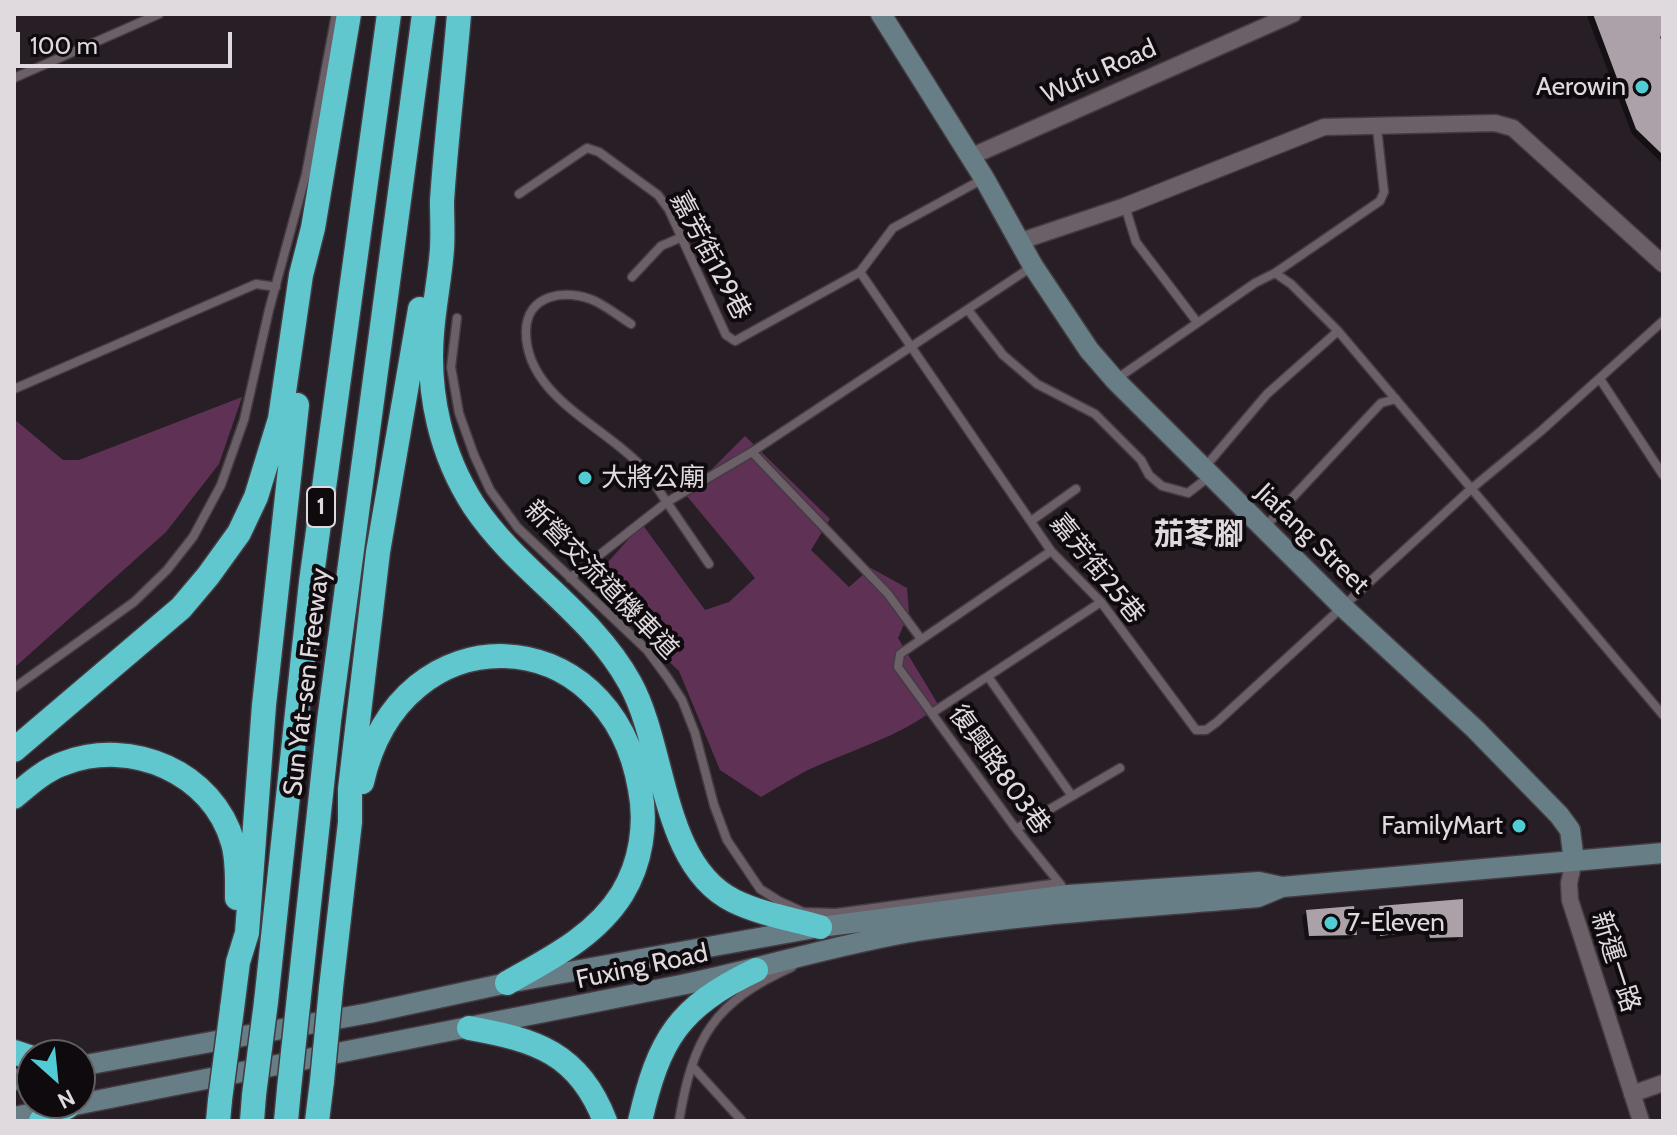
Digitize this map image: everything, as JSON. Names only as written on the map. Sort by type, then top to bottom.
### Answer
[{"type":"highway","points":[[14,750],[181,608],[239,533],[256,497],[280,419],[301,275],[313,228],[349,14]]},
{"type":"highway","name":"Sun Yat-sen Freeway","points":[[252,1121],[311,582],[389,14]]},
{"type":"highway","name":"Sun Yat-sen Freeway","points":[[286,1121],[331,706],[424,14]]},
{"type":"highway","points":[[459,14],[442,201],[442,250],[432,335],[433,387],[438,426],[454,470],[474,506],[500,540],[580,617],[604,644],[631,683],[652,735],[677,827],[688,855],[704,880],[730,899],[756,910],[820,927]]},
{"type":"highway","points":[[317,1121],[350,822],[350,789],[378,552],[431,246],[442,201]]},
{"type":"highway","points":[[238,962],[247,933],[264,705],[306,324],[313,228]]},
{"type":"highway","points":[[350,822],[375,742],[394,707],[419,684],[448,667],[475,658],[506,655],[541,662],[568,675],[593,693],[611,713],[638,774],[643,801],[643,829],[636,863],[621,895],[597,923],[570,948],[507,983]]},
{"type":"highway","points":[[14,797],[30,782],[64,763],[99,755],[135,755],[195,783],[217,810],[233,842],[237,879],[238,962],[219,1111]]},
{"type":"highway","points":[[640,1121],[661,1051],[681,1019],[732,981],[756,970]]},
{"type":"highway","points":[[469,1028],[509,1035],[557,1054],[586,1081],[605,1121]]},
{"type":"main road","name":"Jiafang Street","points":[[881,14],[984,178],[1033,266],[1089,350],[1207,473],[1343,607],[1475,729],[1559,815],[1570,830],[1574,861]]},
{"type":"main road","name":"Fuxing Road","points":[[96,1063],[369,1013],[507,983],[820,927],[1064,889],[1259,882],[1282,887],[1663,853]]},
{"type":"main road","name":"Fuxing Road","points":[[96,1101],[756,970],[837,947],[988,921],[1258,897],[1282,887]]},
{"type":"street","name":"Wufu Road","points":[[970,157],[1293,14]]},
{"type":"street","points":[[1021,241],[1125,206],[1324,127],[1495,123],[1513,128],[1663,264]]},
{"type":"street","name":"新運一路","points":[[1574,861],[1569,883],[1570,900],[1641,1121]]},
{"type":"street","points":[[1632,1094],[1663,1083]]},
{"type":"lane","points":[[14,78],[159,14]]},
{"type":"lane","points":[[14,688],[134,602],[167,570],[193,537],[221,485],[244,420],[269,310],[306,174],[336,14]]},
{"type":"lane","points":[[1115,380],[1380,201],[1384,192],[1377,128]]},
{"type":"lane","name":"嘉芳街129巷","points":[[519,194],[587,148],[599,152],[658,195],[669,210],[726,335],[735,341],[860,272],[893,228],[984,178]]},
{"type":"lane","points":[[1125,206],[1136,242],[1197,322]]},
{"type":"lane","points":[[632,277],[661,246],[682,237]]},
{"type":"lane","points":[[570,578],[667,502],[752,452],[1033,266]]},
{"type":"lane","name":"嘉芳街25巷","points":[[860,272],[1051,551],[1101,602],[1196,730],[1206,730],[1343,607]]},
{"type":"lane","points":[[1275,273],[1291,284],[1338,331],[1663,715]]},
{"type":"lane","points":[[14,389],[256,284],[276,287]]},
{"type":"lane","points":[[631,324],[593,300],[565,294],[547,297],[534,305],[526,332],[530,355],[543,381],[643,468],[709,564]]},
{"type":"lane","points":[[968,310],[1003,355],[1037,384],[1095,414],[1141,460],[1149,475],[1162,486],[1188,493],[1267,394],[1338,331]]},
{"type":"lane","name":"新營交流道機車道","points":[[457,318],[451,367],[459,413],[490,490],[518,528],[647,650],[667,677],[682,700],[695,733],[714,805],[727,840],[760,889],[803,912],[836,913],[1064,889]]},
{"type":"lane","points":[[1343,607],[1471,489],[1663,321]]},
{"type":"lane","points":[[1600,379],[1663,475]]},
{"type":"lane","points":[[1263,528],[1381,403],[1396,399]]},
{"type":"lane","points":[[752,452],[869,573],[921,639],[1051,551]]},
{"type":"lane","points":[[1031,521],[1076,489]]},
{"type":"lane","points":[[932,713],[1101,602]]},
{"type":"lane","name":"復興路803巷","points":[[921,639],[900,654],[898,667],[1016,829],[1064,889]]},
{"type":"lane","points":[[989,678],[1072,796]]},
{"type":"lane","points":[[1016,829],[1120,768]]},
{"type":"lane","points":[[679,1121],[702,1039],[725,1007],[758,983],[837,947]]},
{"type":"lane","points":[[692,1066],[742,1121]]},
{"type":"shaded area","points":[[242,397],[219,464],[166,532],[14,668],[14,419],[63,460],[79,460]]},
{"type":"shaded area","points":[[745,436],[830,519],[811,550],[849,587],[871,568],[907,588],[909,613],[898,638],[939,706],[907,727],[804,772],[761,797],[720,770],[679,671],[602,599],[600,571],[642,524],[705,610],[729,602],[755,578],[686,495]]},
{"type":"building","name":"Aerowin","points":[[1593,14],[1663,14],[1663,35],[1660,37],[1663,44],[1663,155],[1636,129]]},
{"type":"building","points":[[1463,899],[1463,937],[1430,938],[1428,930],[1380,936],[1379,906]]},
{"type":"building","name":"7-Eleven","points":[[1354,906],[1357,935],[1309,936],[1306,910]]},
{"type":"place","name":"Aerowin","points":[[1642,87]]},
{"type":"place","name":"大將公廟","points":[[585,478]]},
{"type":"place","name":"FamilyMart","points":[[1519,826]]},
{"type":"place","name":"7-Eleven","points":[[1331,923]]},
{"type":"district","name":"茄苳腳","points":[[1199,535]]}]
